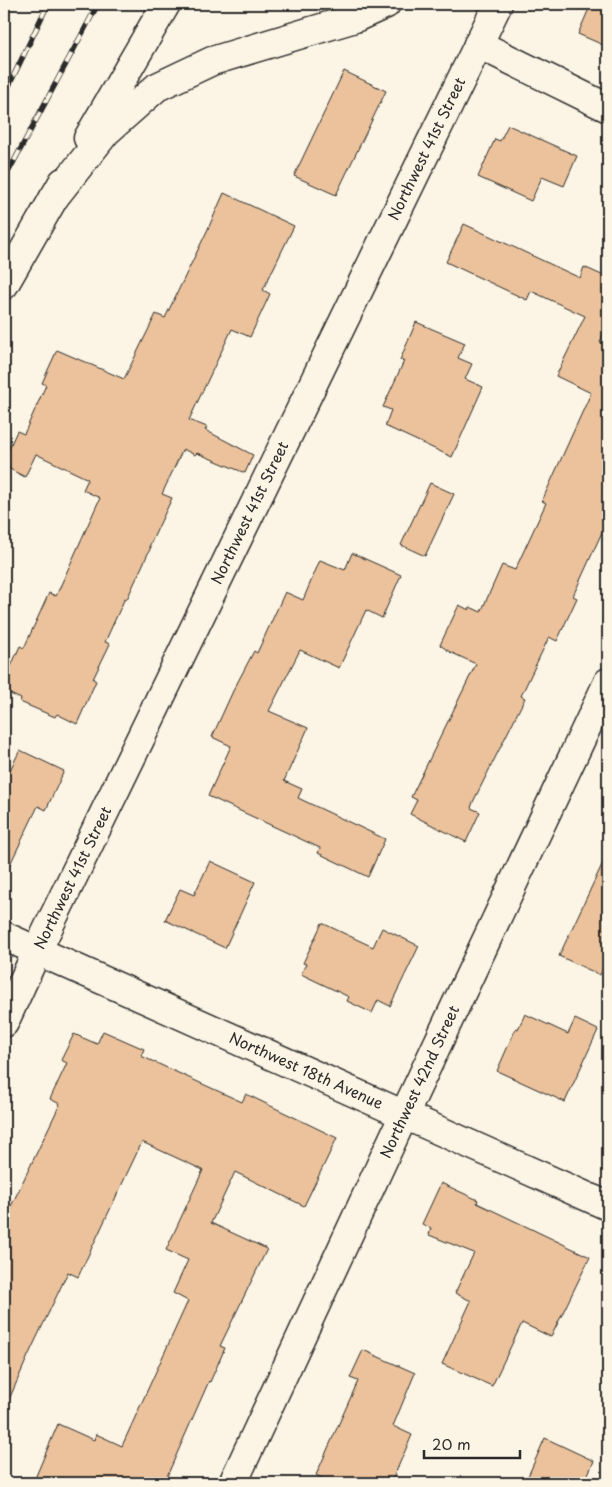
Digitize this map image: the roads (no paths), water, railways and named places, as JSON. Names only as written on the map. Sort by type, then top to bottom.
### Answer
[{"type":"main road","points":[[4,285],[166,4]]},
{"type":"main road","points":[[53,198],[106,132],[157,87],[212,61],[355,18],[386,4]]},
{"type":"main road","name":"Northwest 41st Street","points":[[4,1024],[37,951],[498,4]]},
{"type":"main road","points":[[478,44],[608,108]]},
{"type":"main road","name":"Northwest 42nd Street","points":[[233,1483],[608,682]]},
{"type":"main road","name":"Northwest 18th Avenue","points":[[4,936],[608,1206]]},
{"type":"railway","points":[[4,96],[48,4]]},
{"type":"railway","points":[[4,180],[98,4]]}]
